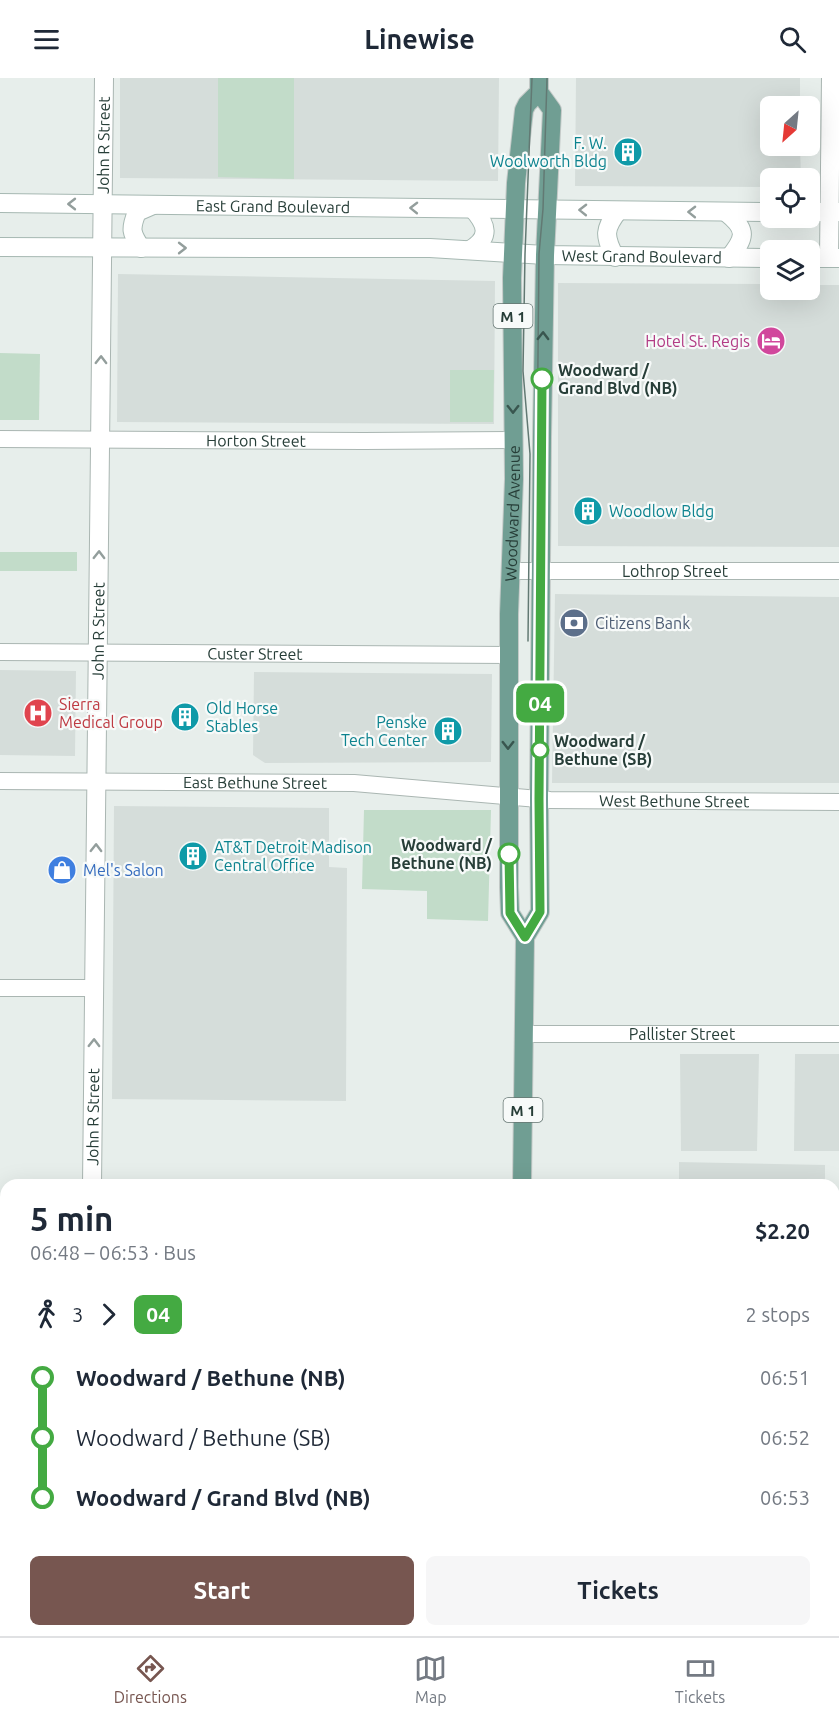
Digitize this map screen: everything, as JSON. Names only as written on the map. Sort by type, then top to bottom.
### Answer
[{"type":"main road","name":"John R Street","points":[[92,1179],[104,78]]},
{"type":"main road","points":[[831,78],[834,258]]},
{"type":"main road","name":"Woodward Avenue","points":[[525,937],[510,913],[508,796],[513,254],[514,209],[524,110],[539,85]]},
{"type":"main road","name":"Woodward Avenue","points":[[522,1179],[525,937],[540,912],[540,571],[545,255],[552,110],[539,85]]},
{"type":"main road","name":"East Grand Boulevard","points":[[0,203],[547,209]]},
{"type":"main road","points":[[141,248],[132,236],[131,225],[137,212],[155,204]]},
{"type":"main road","points":[[470,250],[481,241],[486,230],[473,209]]},
{"type":"main road","points":[[547,209],[760,213]]},
{"type":"main road","points":[[615,257],[606,237],[610,222],[618,211]]},
{"type":"main road","points":[[727,213],[738,222],[742,230],[740,245],[729,258]]},
{"type":"main road","points":[[0,247],[399,247],[513,254]]},
{"type":"main road","name":"West Grand Boulevard","points":[[513,254],[760,258]]},
{"type":"street","name":"Horton Street","points":[[0,439],[513,440]]},
{"type":"street","name":"Lothrop Street","points":[[511,571],[839,571]]},
{"type":"street","name":"Custer Street","points":[[0,652],[509,655]]},
{"type":"street","name":"East Bethune Street","points":[[0,780],[354,783],[508,796]]},
{"type":"street","name":"West Bethune Street","points":[[508,796],[613,801],[839,801]]},
{"type":"street","points":[[0,988],[94,988]]},
{"type":"street","name":"Pallister Street","points":[[524,1034],[839,1034]]},
{"type":"shaded area","points":[[120,78],[499,78],[498,181],[120,178]]},
{"type":"shaded area","points":[[576,78],[800,78],[800,96],[760,96],[760,156],[800,156],[801,168],[760,168],[760,187],[575,186]]},
{"type":"shaded area","points":[[118,274],[495,281],[494,424],[117,422]]},
{"type":"shaded area","points":[[558,283],[760,284],[760,300],[820,300],[820,285],[839,285],[839,547],[558,546]]},
{"type":"shaded area","points":[[555,594],[839,597],[839,783],[552,783]]},
{"type":"shaded area","name":"Sierra Medical Group","points":[[0,670],[76,671],[75,756],[0,755]]},
{"type":"shaded area","points":[[254,672],[492,674],[491,762],[265,763],[253,755]]},
{"type":"shaded area","points":[[114,806],[329,808],[329,867],[347,868],[346,1101],[112,1099]]},
{"type":"shaded area","points":[[680,1054],[759,1054],[757,1151],[681,1151]]},
{"type":"shaded area","points":[[795,1054],[839,1054],[839,1151],[794,1151]]},
{"type":"shaded area","points":[[679,1162],[825,1165],[825,1179],[679,1179]]},
{"type":"green space","points":[[218,78],[294,78],[294,179],[218,177]]},
{"type":"green space","points":[[0,353],[40,354],[39,420],[0,420]]},
{"type":"green space","points":[[450,370],[494,370],[493,422],[450,422]]},
{"type":"green space","points":[[0,552],[77,552],[77,571],[0,571]]},
{"type":"green space","points":[[364,810],[491,810],[488,921],[427,919],[427,891],[362,889]]},
{"type":"tram line","points":[[528,641],[530,454],[523,371],[532,78]]},
{"type":"tram line","points":[[537,456],[539,254],[543,209],[547,78]]},
{"type":"bus line","name":"04","points":[[509,854],[510,913],[525,937],[540,912],[542,379]]},
{"type":"place","name":"F. W. Woolworth Bldg","points":[[628,152]]},
{"type":"place","name":"Hotel St. Regis","points":[[771,341]]},
{"type":"place","name":"Woodward / Grand Blvd (NB)","points":[[542,379]]},
{"type":"place","name":"Woodlow Bldg","points":[[588,511]]},
{"type":"place","name":"Citizens Bank","points":[[574,623]]},
{"type":"place","name":"Sierra Medical Group","points":[[38,713]]},
{"type":"place","name":"Old Horse Stables","points":[[185,717]]},
{"type":"place","name":"Penske Tech Center","points":[[448,731]]},
{"type":"place","name":"Woodward / Bethune (SB)","points":[[540,750]]},
{"type":"place","name":"Woodward / Bethune (NB)","points":[[509,854]]},
{"type":"place","name":"AT&T Detroit Madison Central Office","points":[[193,856]]},
{"type":"place","name":"Mel's Salon","points":[[62,870]]}]
